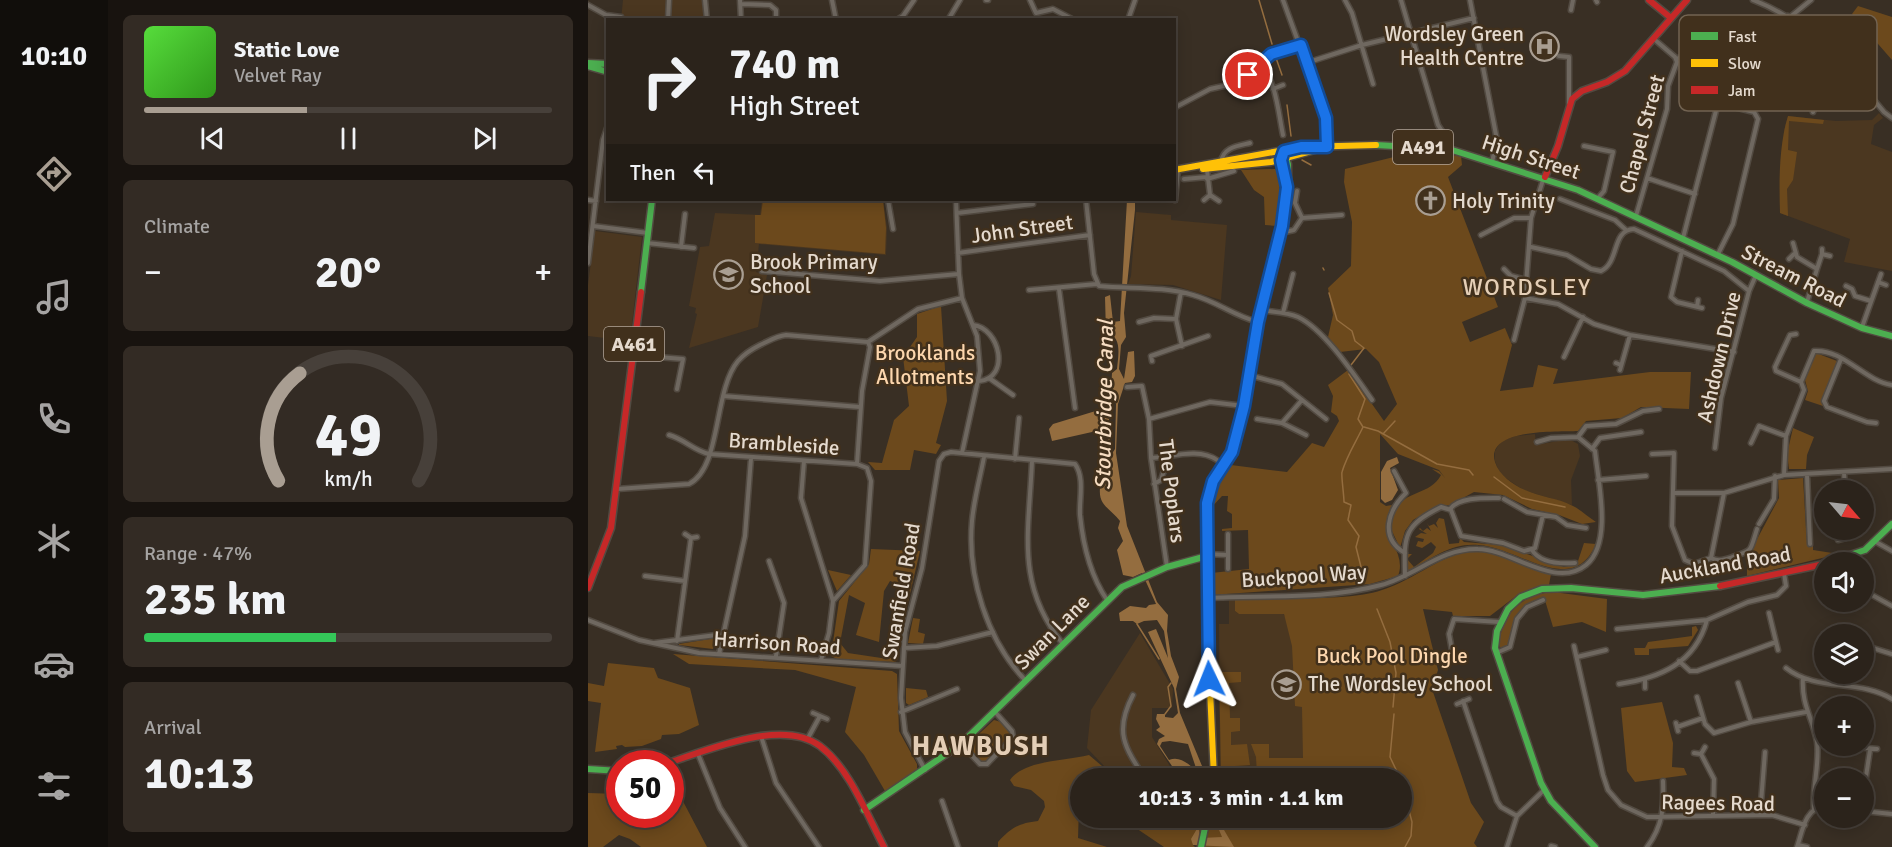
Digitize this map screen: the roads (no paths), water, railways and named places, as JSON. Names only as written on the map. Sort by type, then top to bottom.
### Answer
[{"type":"main road","points":[[1649,0],[1671,18]]},
{"type":"main road","points":[[1545,177],[1558,146],[1569,106],[1582,91],[1621,75],[1687,0]]},
{"type":"main road","points":[[588,64],[606,64]]},
{"type":"main road","points":[[588,64],[606,71]]},
{"type":"main road","name":"High Street","points":[[1179,169],[1221,164],[1301,147],[1377,145],[1449,149],[1545,177],[1598,198],[1683,239]]},
{"type":"main road","name":"High Street","points":[[1221,164],[1234,168],[1281,160],[1324,147]]},
{"type":"main road","points":[[1214,768],[1206,555],[1210,491],[1232,452],[1244,406],[1258,322],[1282,226],[1289,158],[1284,151]]},
{"type":"main road","points":[[1284,151],[1281,160],[1287,187]]},
{"type":"main road","name":"High Street","points":[[1179,169],[1198,165],[1207,166]]},
{"type":"main road","name":"A461","points":[[588,588],[608,539],[617,489],[652,201]]},
{"type":"main road","name":"Stream Road","points":[[1683,239],[1756,274],[1807,303],[1862,328],[1892,336]]},
{"type":"main road","points":[[1859,552],[1876,542],[1892,524]]},
{"type":"main road","points":[[1167,567],[1206,555]]},
{"type":"main road","name":"Auckland Road","points":[[1499,622],[1517,601],[1538,591],[1564,589],[1640,595],[1681,592],[1814,566]]},
{"type":"main road","name":"Swan Lane","points":[[864,810],[961,744],[996,713],[1107,600],[1137,578],[1167,567]]},
{"type":"main road","points":[[1499,622],[1495,643],[1496,652],[1544,790],[1551,801],[1594,847]]},
{"type":"main road","points":[[684,758],[760,735],[778,732],[808,738],[835,760],[884,847]]},
{"type":"main road","points":[[588,769],[606,770]]},
{"type":"main road","points":[[1201,847],[1205,828]]},
{"type":"street","points":[[668,18],[669,0]]},
{"type":"street","points":[[705,0],[707,18]]},
{"type":"street","points":[[832,0],[836,18]]},
{"type":"street","points":[[899,18],[909,9],[914,0]]},
{"type":"street","points":[[949,18],[960,0]]},
{"type":"street","points":[[1030,0],[1036,13],[1053,9],[1070,18]]},
{"type":"street","points":[[1129,18],[1135,0]]},
{"type":"street","points":[[1283,0],[1326,118],[1324,147]]},
{"type":"street","points":[[1345,0],[1352,13],[1373,84]]},
{"type":"street","points":[[1401,0],[1438,125],[1446,137],[1449,149]]},
{"type":"street","points":[[1470,0],[1497,140],[1492,163]]},
{"type":"street","points":[[1571,10],[1573,0]]},
{"type":"street","points":[[1754,0],[1787,15]]},
{"type":"street","points":[[1790,15],[1811,0]]},
{"type":"street","points":[[741,18],[741,2],[770,5],[776,10],[776,18]]},
{"type":"street","points":[[588,5],[606,15],[621,17]]},
{"type":"street","points":[[1306,63],[1410,32],[1474,18]]},
{"type":"street","name":"Chapel Street","points":[[1636,217],[1667,108],[1668,86],[1677,59],[1654,39]]},
{"type":"street","points":[[1176,107],[1210,88],[1237,83],[1266,57],[1301,45]]},
{"type":"street","points":[[1262,49],[1266,57]]},
{"type":"street","points":[[1559,56],[1569,57],[1569,106]]},
{"type":"street","points":[[1259,64],[1266,71],[1273,89],[1283,135]]},
{"type":"street","points":[[1273,89],[1283,85]]},
{"type":"street","points":[[1877,104],[1892,118]]},
{"type":"street","points":[[1683,239],[1716,111]]},
{"type":"street","points":[[1717,255],[1733,224],[1753,145],[1757,114],[1750,111]]},
{"type":"street","points":[[588,264],[605,140]]},
{"type":"street","points":[[1221,164],[1223,154],[1230,148],[1250,143]]},
{"type":"street","points":[[1584,146],[1613,152],[1604,190],[1598,198]]},
{"type":"street","points":[[1207,166],[1210,195],[1219,201]]},
{"type":"street","points":[[1184,178],[1207,178],[1234,168]]},
{"type":"street","points":[[1176,192],[1179,169]]},
{"type":"street","points":[[1514,340],[1525,298],[1532,218],[1539,188],[1545,177]]},
{"type":"street","points":[[1647,178],[1695,194]]},
{"type":"street","points":[[1280,233],[1292,231],[1299,226],[1302,218],[1295,203],[1297,191]]},
{"type":"street","points":[[1204,200],[1210,195]]},
{"type":"street","points":[[1560,199],[1615,220],[1626,230],[1638,231],[1724,271],[1749,291]]},
{"type":"street","points":[[588,200],[596,201]]},
{"type":"street","points":[[888,201],[893,229]]},
{"type":"street","points":[[956,201],[962,298],[974,325],[979,357],[979,381],[962,453],[984,457],[1075,464],[1078,468],[1084,545],[1097,586],[1107,600]]},
{"type":"street","points":[[1086,201],[1097,284]]},
{"type":"street","points":[[956,213],[1033,204]]},
{"type":"street","points":[[681,247],[685,214]]},
{"type":"street","points":[[1302,218],[1342,215]]},
{"type":"street","points":[[1481,235],[1504,226],[1514,218],[1532,218]]},
{"type":"street","points":[[593,226],[648,233]]},
{"type":"street","points":[[1282,226],[1292,231]]},
{"type":"street","points":[[1531,247],[1559,252],[1592,269],[1601,271],[1610,266],[1617,242],[1626,230]]},
{"type":"street","name":"John Street","points":[[958,253],[1090,235]]},
{"type":"street","points":[[646,243],[694,248]]},
{"type":"street","points":[[1793,243],[1794,254]]},
{"type":"street","points":[[1682,251],[1671,297],[1677,302],[1699,307],[1698,300]]},
{"type":"street","points":[[1807,303],[1822,252],[1830,256]]},
{"type":"street","points":[[1789,259],[1794,254]]},
{"type":"street","points":[[1794,254],[1817,269]]},
{"type":"street","points":[[1504,269],[1511,277],[1527,280]]},
{"type":"street","points":[[762,271],[880,281],[959,274]]},
{"type":"street","points":[[1283,313],[1293,274]]},
{"type":"street","name":"Ashdown Drive","points":[[1715,448],[1721,398],[1749,291],[1756,274]]},
{"type":"street","points":[[1862,328],[1881,274]]},
{"type":"street","points":[[1854,281],[1852,289],[1855,296],[1870,301]]},
{"type":"street","points":[[1878,282],[1886,285]]},
{"type":"street","points":[[1029,291],[1059,290],[1097,284],[1120,288],[1168,289],[1222,304],[1236,315],[1258,322]]},
{"type":"street","points":[[1846,286],[1852,289]]},
{"type":"street","points":[[1059,290],[1075,408]]},
{"type":"street","points":[[1181,292],[1176,319],[1182,346]]},
{"type":"street","points":[[617,489],[688,484],[702,473],[723,396],[737,361],[748,352],[779,336],[868,342],[918,309],[962,298]]},
{"type":"street","points":[[1525,298],[1558,304],[1605,328],[1630,335],[1734,352]]},
{"type":"street","points":[[1262,310],[1296,316],[1308,323],[1339,354],[1372,400]]},
{"type":"street","points":[[1139,322],[1154,316],[1176,319]]},
{"type":"street","points":[[1564,357],[1583,317]]},
{"type":"street","points":[[974,325],[987,332],[998,350],[998,365],[988,378],[979,381]]},
{"type":"street","points":[[1796,334],[1790,335],[1775,367],[1776,371],[1801,382]]},
{"type":"street","points":[[1616,363],[1621,368],[1630,335]]},
{"type":"street","points":[[1152,361],[1151,356],[1208,336]]},
{"type":"street","points":[[833,601],[865,565],[867,554],[871,476],[867,468],[857,464],[860,407],[870,347],[868,342]]},
{"type":"street","points":[[1567,350],[1573,352]]},
{"type":"street","points":[[1784,475],[1786,436],[1804,390],[1801,382],[1812,355],[1817,350],[1853,364],[1871,380],[1892,385]]},
{"type":"street","points":[[633,355],[683,360],[677,389]]},
{"type":"street","points":[[1842,359],[1824,401],[1827,407],[1867,422],[1876,423]]},
{"type":"street","points":[[1249,375],[1282,384],[1326,419]]},
{"type":"street","points":[[988,378],[1013,395]]},
{"type":"street","name":"The Poplars","points":[[1127,387],[1142,386],[1149,418],[1150,458],[1167,567]]},
{"type":"street","points":[[723,396],[860,407]]},
{"type":"street","points":[[1282,423],[1302,400]]},
{"type":"street","points":[[1149,418],[1210,402],[1244,406]]},
{"type":"street","points":[[1580,439],[1586,426],[1616,424],[1643,411],[1659,409]]},
{"type":"street","points":[[1015,459],[1019,418]]},
{"type":"street","points":[[1257,419],[1282,423],[1306,435]]},
{"type":"street","points":[[1751,443],[1759,426],[1786,436]]},
{"type":"street","points":[[1537,442],[1558,437],[1580,439],[1592,449],[1600,438],[1641,432]]},
{"type":"street","points":[[1017,434],[1025,436]]},
{"type":"street","points":[[669,435],[680,438],[696,451],[709,454]]},
{"type":"street","points":[[1674,446],[1672,526],[1684,557],[1694,564],[1711,558],[1723,561],[1748,552],[1758,527],[1774,500],[1775,476]]},
{"type":"street","name":"Buckpool Way","points":[[1208,598],[1332,593],[1380,585],[1405,576],[1443,555],[1461,549],[1494,550],[1539,568],[1558,572],[1580,569],[1588,563],[1600,544],[1598,480],[1595,451],[1592,449]]},
{"type":"street","name":"Swanfield Road","points":[[925,770],[905,732],[901,712],[904,648],[922,568],[939,461],[947,453],[962,453]]},
{"type":"street","points":[[1652,454],[1674,453]]},
{"type":"street","name":"Brambleside","points":[[709,454],[857,464]]},
{"type":"street","points":[[1150,458],[1168,458],[1188,454],[1211,456],[1217,460]]},
{"type":"street","points":[[984,457],[972,523],[973,564],[979,594],[993,632],[1026,681]]},
{"type":"street","points":[[719,654],[745,536],[751,458]]},
{"type":"street","points":[[1154,484],[1161,480],[1168,458]]},
{"type":"street","points":[[804,461],[801,498],[833,601],[829,633],[821,660]]},
{"type":"street","points":[[1032,461],[1029,536],[1031,587],[1042,614],[1063,644]]},
{"type":"street","points":[[1674,493],[1724,492],[1784,475],[1807,476],[1892,469]]},
{"type":"street","points":[[1394,471],[1406,493],[1390,512],[1389,535],[1397,549],[1405,553]]},
{"type":"street","points":[[1844,472],[1844,480]]},
{"type":"street","points":[[1598,480],[1646,476]]},
{"type":"street","points":[[1807,476],[1810,543]]},
{"type":"street","points":[[1711,558],[1724,492]]},
{"type":"street","points":[[1450,509],[1454,503],[1483,498],[1501,499],[1520,509],[1556,517],[1574,527],[1586,528]]},
{"type":"street","points":[[1405,576],[1406,539],[1413,524],[1441,507],[1450,509],[1458,532],[1466,539],[1487,540],[1524,551],[1532,550]]},
{"type":"street","points":[[1532,550],[1538,540],[1543,515]]},
{"type":"street","points":[[677,641],[694,537],[686,534]]},
{"type":"street","points":[[1228,534],[1228,569]]},
{"type":"street","points":[[1876,542],[1892,551]]},
{"type":"street","points":[[1532,550],[1535,555],[1547,560],[1564,564],[1575,562]]},
{"type":"street","points":[[1206,555],[1228,555]]},
{"type":"street","points":[[770,561],[784,603],[776,656]]},
{"type":"street","points":[[1617,629],[1707,620],[1748,602],[1777,596],[1786,586],[1784,573]]},
{"type":"street","points":[[645,576],[685,581]]},
{"type":"street","points":[[1874,596],[1892,606]]},
{"type":"street","points":[[1496,652],[1510,647],[1517,619],[1527,607],[1543,600]]},
{"type":"street","points":[[1769,613],[1778,650]]},
{"type":"street","points":[[1454,656],[1449,634],[1454,619],[1499,622]]},
{"type":"street","name":"Harrison Road","points":[[588,620],[651,643],[719,654],[903,666]]},
{"type":"street","points":[[1619,684],[1645,680],[1665,672],[1679,661],[1700,637],[1707,620]]},
{"type":"street","points":[[904,648],[937,646],[993,632]]},
{"type":"street","name":"Harrison Road","points":[[651,643],[724,634]]},
{"type":"street","points":[[1679,661],[1690,671],[1697,671],[1776,642]]},
{"type":"street","name":"Ragees Road","points":[[1574,646],[1598,754],[1608,790],[1616,801],[1628,810],[1647,817],[1772,815],[1804,825]]},
{"type":"street","points":[[1874,648],[1892,654]]},
{"type":"street","points":[[1577,657],[1606,650]]},
{"type":"street","points":[[1449,660],[1454,656],[1464,656]]},
{"type":"street","points":[[1786,668],[1803,678],[1862,687],[1892,699]]},
{"type":"street","points":[[1803,678],[1802,691],[1806,712],[1817,743],[1815,768]]},
{"type":"street","points":[[1645,680],[1645,688]]},
{"type":"street","points":[[1738,682],[1751,722]]},
{"type":"street","points":[[901,712],[957,689]]},
{"type":"street","points":[[1134,695],[1123,715],[1123,736],[1126,751],[1138,768]]},
{"type":"street","points":[[1697,697],[1707,729],[1714,734],[1751,722],[1806,712]]},
{"type":"street","points":[[1457,704],[1469,699]]},
{"type":"street","points":[[1463,701],[1497,801],[1501,807],[1516,816]]},
{"type":"street","points":[[813,713],[827,719]]},
{"type":"street","points":[[961,744],[980,764],[987,764],[1013,737],[1012,731],[996,713]]},
{"type":"street","points":[[808,738],[820,716]]},
{"type":"street","points":[[1677,727],[1703,718]]},
{"type":"street","points":[[760,735],[776,783],[819,847]]},
{"type":"street","points":[[1701,754],[1705,747]]},
{"type":"street","points":[[1760,815],[1765,752]]},
{"type":"street","points":[[1694,753],[1701,754]]},
{"type":"street","points":[[698,754],[720,808],[745,847]]},
{"type":"street","points":[[1701,754],[1714,779],[1713,815]]},
{"type":"street","points":[[1807,847],[1798,846],[1804,825],[1814,809],[1814,780]]},
{"type":"street","points":[[1647,847],[1659,829],[1662,817],[1663,781]]},
{"type":"street","points":[[1663,787],[1669,786]]},
{"type":"street","points":[[1507,847],[1516,816],[1544,790]]},
{"type":"street","points":[[942,801],[958,847]]},
{"type":"street","points":[[1874,812],[1892,814]]},
{"type":"waterway","points":[[1259,0],[1272,44]]},
{"type":"waterway","points":[[1276,58],[1282,75]]},
{"type":"waterway","points":[[1287,105],[1291,136]]},
{"type":"waterway","points":[[1302,160],[1311,165]]},
{"type":"waterway","points":[[1329,293],[1337,320],[1352,331],[1355,341],[1364,348],[1351,365]]},
{"type":"waterway","points":[[1349,374],[1365,399],[1358,419],[1363,427],[1346,460],[1342,474],[1344,502],[1351,505],[1348,520],[1359,536],[1356,547],[1362,571]]},
{"type":"waterway","name":"Stourbridge Canal","points":[[1111,390],[1112,406]]},
{"type":"waterway","points":[[1383,434],[1395,421]]},
{"type":"waterway","points":[[1364,427],[1378,431],[1437,464],[1469,470],[1473,475]]},
{"type":"waterway","name":"Stourbridge Canal","points":[[1109,433],[1109,453]]},
{"type":"waterway","points":[[1494,477],[1522,498],[1565,507]]},
{"type":"waterway","points":[[1377,609],[1390,642],[1396,673],[1393,707]]},
{"type":"waterway","points":[[1137,624],[1159,659]]},
{"type":"waterway","points":[[1165,714],[1171,706],[1168,687],[1171,683]]},
{"type":"waterway","points":[[1394,714],[1390,757],[1395,768]]},
{"type":"waterway","points":[[1405,847],[1411,836],[1412,828]]},
{"type":"place","name":"Wordsley Green Health Centre","points":[[1545,46]]},
{"type":"place","name":"Holy Trinity","points":[[1431,201]]},
{"type":"place","name":"Brook Primary School","points":[[729,274]]},
{"type":"place","name":"The Wordsley School","points":[[1287,684]]},
{"type":"district","name":"WORDSLEY","points":[[1527,287]]},
{"type":"district","name":"HAWBUSH","points":[[981,746]]},
{"type":"park label","name":"Brooklands Allotments","points":[[925,365]]},
{"type":"park label","name":"Buck Pool Dingle","points":[[1392,656]]}]
